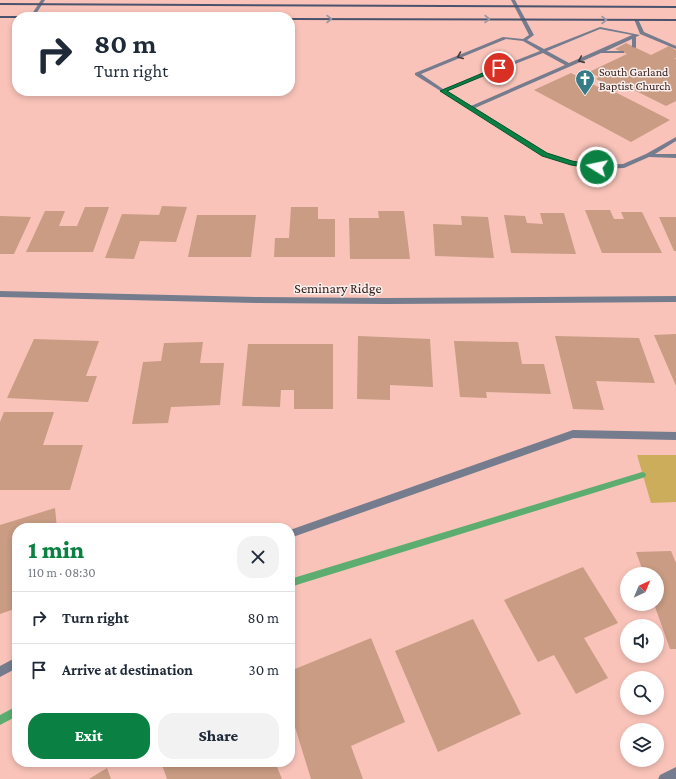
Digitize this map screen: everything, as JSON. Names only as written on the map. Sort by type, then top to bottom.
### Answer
[{"type":"main road","points":[[0,4],[42,2],[387,6],[516,5],[676,7]]},
{"type":"main road","points":[[0,17],[12,17]]},
{"type":"main road","points":[[295,19],[676,20]]},
{"type":"street","points":[[513,0],[532,35],[524,40]]},
{"type":"street","points":[[35,12],[42,2]]},
{"type":"street","points":[[634,47],[638,35],[636,20]]},
{"type":"street","points":[[443,91],[600,28],[654,38],[676,48]]},
{"type":"street","points":[[471,108],[638,35]]},
{"type":"street","points":[[569,65],[541,51],[524,40],[506,38],[417,74],[545,154],[571,163],[597,167],[624,166],[648,155],[676,139]]},
{"type":"street","points":[[654,38],[664,49]]},
{"type":"street","points":[[599,52],[622,52]]},
{"type":"street","points":[[648,155],[676,156]]},
{"type":"street","name":"Seminary Ridge","points":[[0,294],[257,300],[394,301],[676,299]]},
{"type":"street","points":[[295,532],[573,434],[676,436]]},
{"type":"street","points":[[0,672],[12,665]]},
{"type":"street","points":[[664,779],[676,773]]},
{"type":"shaded area","points":[[637,455],[676,455],[676,502],[651,503]]},
{"type":"building","name":"South Garland Baptist Church","points":[[626,43],[651,55],[669,46],[676,50],[676,58],[674,58],[676,59],[676,101],[666,106],[626,86],[615,92],[670,120],[631,142],[534,90],[571,73],[606,91],[613,87],[596,79],[599,77],[589,72],[627,54],[615,49]]},
{"type":"building","points":[[162,206],[187,207],[176,242],[140,241],[134,259],[105,258],[122,214],[159,215]]},
{"type":"building","points":[[85,207],[109,207],[93,252],[26,252],[45,211],[65,211],[59,226],[77,226]]},
{"type":"building","points":[[291,207],[318,207],[318,219],[335,219],[335,257],[274,257],[275,238],[289,238]]},
{"type":"building","points":[[585,210],[610,210],[614,219],[624,219],[621,212],[642,212],[662,253],[602,253]]},
{"type":"building","points":[[378,211],[404,211],[410,259],[350,259],[349,218],[379,218]]},
{"type":"building","points":[[540,213],[564,213],[576,254],[511,253],[504,215],[525,216],[527,223],[543,224]]},
{"type":"building","points":[[197,215],[256,215],[251,257],[188,257]]},
{"type":"building","points":[[0,216],[31,217],[14,254],[0,254]]},
{"type":"building","points":[[461,216],[488,217],[494,258],[435,256],[433,224],[462,225]]},
{"type":"building","points":[[659,217],[676,217],[676,251],[674,251]]},
{"type":"building","points":[[676,334],[676,386],[654,335]]},
{"type":"building","points":[[358,336],[430,339],[433,387],[390,385],[390,400],[357,399]]},
{"type":"building","points":[[555,336],[639,338],[655,383],[596,381],[604,410],[573,409]]},
{"type":"building","points":[[34,339],[99,341],[86,376],[97,376],[88,402],[7,398]]},
{"type":"building","points":[[454,341],[518,342],[522,364],[544,364],[551,394],[486,392],[487,398],[460,397]]},
{"type":"building","points":[[203,342],[200,363],[224,363],[220,405],[171,407],[168,423],[132,424],[143,362],[161,361],[164,343]]},
{"type":"building","points":[[248,344],[333,344],[333,409],[294,409],[294,390],[281,390],[280,407],[242,406]]},
{"type":"building","points":[[4,412],[54,412],[43,445],[83,445],[70,490],[0,490],[0,422]]},
{"type":"building","points":[[55,508],[56,523],[12,523],[12,610],[0,614],[0,525]]},
{"type":"building","points":[[671,551],[676,563],[676,649],[670,649],[664,632],[664,619],[659,619],[656,611],[664,611],[664,567],[641,567],[636,552]]},
{"type":"building","points":[[583,567],[618,623],[584,638],[608,678],[576,694],[554,655],[538,662],[504,600]]},
{"type":"building","points":[[473,619],[521,714],[438,752],[395,651]]},
{"type":"building","points":[[371,638],[405,722],[351,746],[363,779],[311,779],[295,727],[295,669]]},
{"type":"building","points":[[163,767],[277,767],[282,779],[167,779]]},
{"type":"building","points":[[107,768],[111,779],[89,779]]},
{"type":"waterway","points":[[295,581],[642,475]]},
{"type":"waterway","points":[[0,720],[12,714]]},
{"type":"place","name":"South Garland Baptist Church","points":[[585,96]]},
{"type":"route","points":[[499,68],[443,91],[545,154],[571,163],[597,167]]}]
